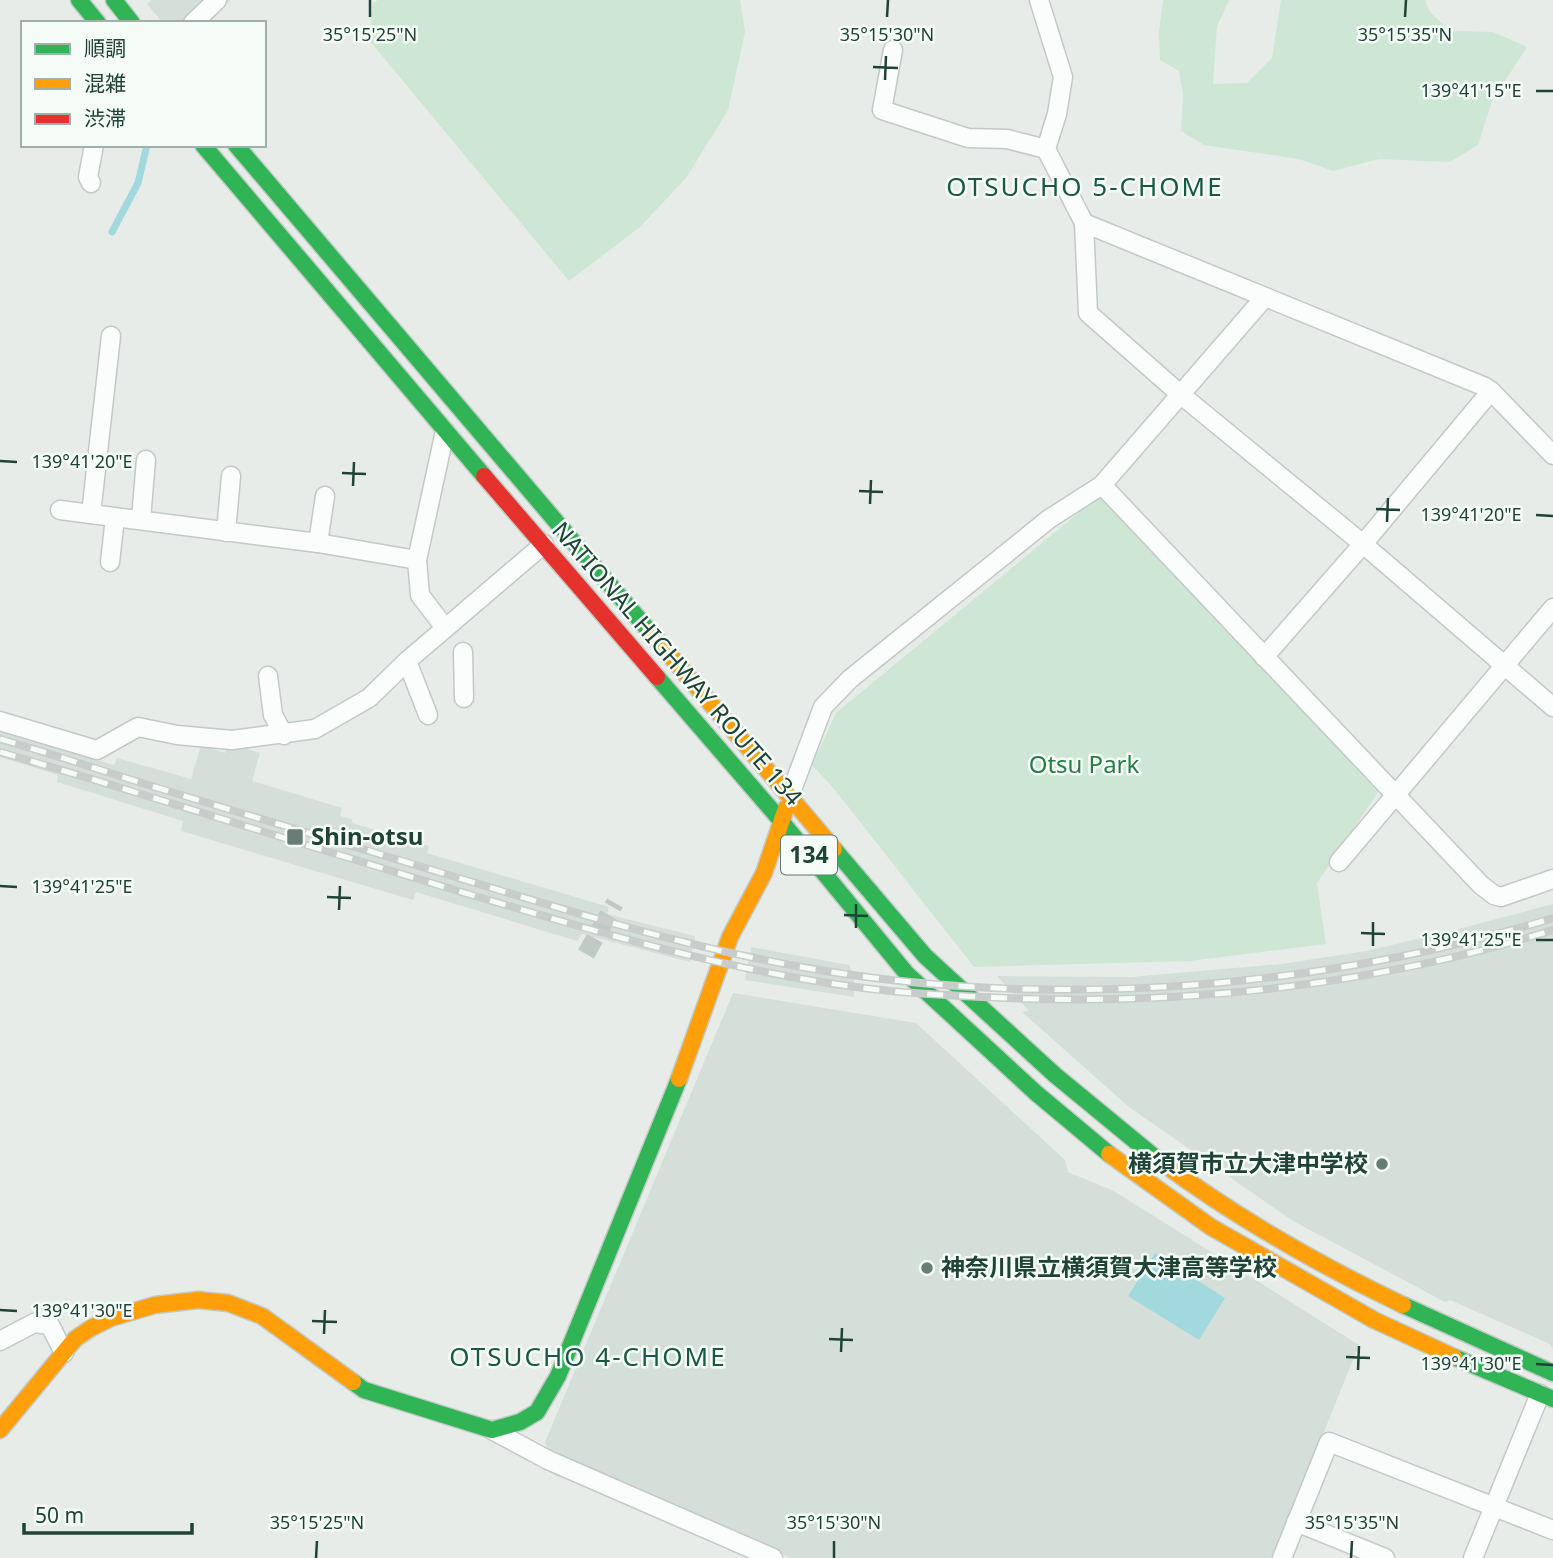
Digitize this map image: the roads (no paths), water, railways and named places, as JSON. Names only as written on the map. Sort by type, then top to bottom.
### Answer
[{"type":"main road","points":[[79,0],[96,21]]},
{"type":"main road","points":[[114,0],[130,21]]},
{"type":"main road","name":"NATIONAL HIGHWAY ROUTE 134","points":[[205,147],[445,432],[782,822],[907,974],[1036,1093],[1120,1163],[1211,1227],[1315,1288],[1429,1346],[1547,1397]]},
{"type":"main road","name":"NATIONAL HIGHWAY ROUTE 134","points":[[238,147],[925,956],[1055,1077],[1137,1144],[1225,1207],[1314,1261],[1437,1323],[1553,1373]]},
{"type":"main road","points":[[0,1430],[71,1342],[92,1326],[153,1304],[216,1301],[262,1316],[364,1390],[492,1430],[520,1422],[537,1412],[558,1376],[692,1046],[706,1008],[709,989],[731,934],[768,864],[790,795]]},
{"type":"street","points":[[196,21],[217,0]]},
{"type":"street","points":[[1039,0],[1063,77],[1057,114],[1046,149],[1084,223],[1088,313],[1180,394],[1363,544],[1553,707]]},
{"type":"street","points":[[893,50],[882,110],[968,138],[1007,139],[1046,149]]},
{"type":"street","points":[[91,183],[88,177],[94,147]]},
{"type":"street","points":[[1084,223],[1490,391],[1553,454]]},
{"type":"street","points":[[790,795],[823,707],[850,679],[1049,519],[1102,485],[1265,297]]},
{"type":"street","points":[[91,514],[111,336]]},
{"type":"street","points":[[1264,657],[1363,544],[1490,391]]},
{"type":"street","points":[[445,432],[417,560],[420,595],[445,628]]},
{"type":"street","points":[[141,519],[146,460]]},
{"type":"street","points":[[226,532],[232,476]]},
{"type":"street","points":[[1102,485],[1481,884],[1494,895],[1501,897],[1553,879]]},
{"type":"street","points":[[318,544],[325,496]]},
{"type":"street","points":[[60,510],[141,519],[417,560]]},
{"type":"street","points":[[110,562],[115,518]]},
{"type":"street","points":[[0,721],[97,750],[138,727],[177,735],[232,740],[315,729],[369,698],[407,661],[544,544]]},
{"type":"street","points":[[1339,862],[1553,608]]},
{"type":"street","points":[[463,652],[464,698]]},
{"type":"street","points":[[407,661],[428,715]]},
{"type":"street","points":[[268,676],[273,716],[284,734]]},
{"type":"street","points":[[0,1340],[34,1323],[50,1325],[64,1353]]},
{"type":"street","points":[[1474,1558],[1495,1506],[1547,1397]]},
{"type":"street","points":[[492,1430],[548,1460],[773,1558]]},
{"type":"street","points":[[1282,1558],[1329,1442],[1553,1530]]},
{"type":"street","points":[[1296,1522],[1385,1558]]},
{"type":"water","points":[[1155,1253],[1225,1298],[1199,1340],[1128,1296]]},
{"type":"waterway","points":[[112,232],[138,183],[147,147]]},
{"type":"tunnel","points":[[586,954],[615,903]]},
{"type":"railway","points":[[0,739],[617,925],[743,956],[880,979],[976,987],[1074,990],[1172,986],[1269,977],[1366,963],[1461,943],[1553,918]]},
{"type":"railway","points":[[0,752],[617,937],[759,971],[872,989],[1055,999],[1127,999],[1271,989],[1414,966],[1553,930]]},
{"type":"place","name":"Shin-otsu","points":[[295,837]]},
{"type":"place","name":"横須賀市立大津中学校","points":[[1382,1164]]},
{"type":"place","name":"神奈川県立横須賀大津高等学校","points":[[927,1268]]},
{"type":"district","name":"OTSUCHO 5-CHOME","points":[[1085,187]]},
{"type":"district","name":"OTSUCHO 4-CHOME","points":[[588,1357]]},
{"type":"park label","name":"Otsu Park","points":[[1084,765]]}]
